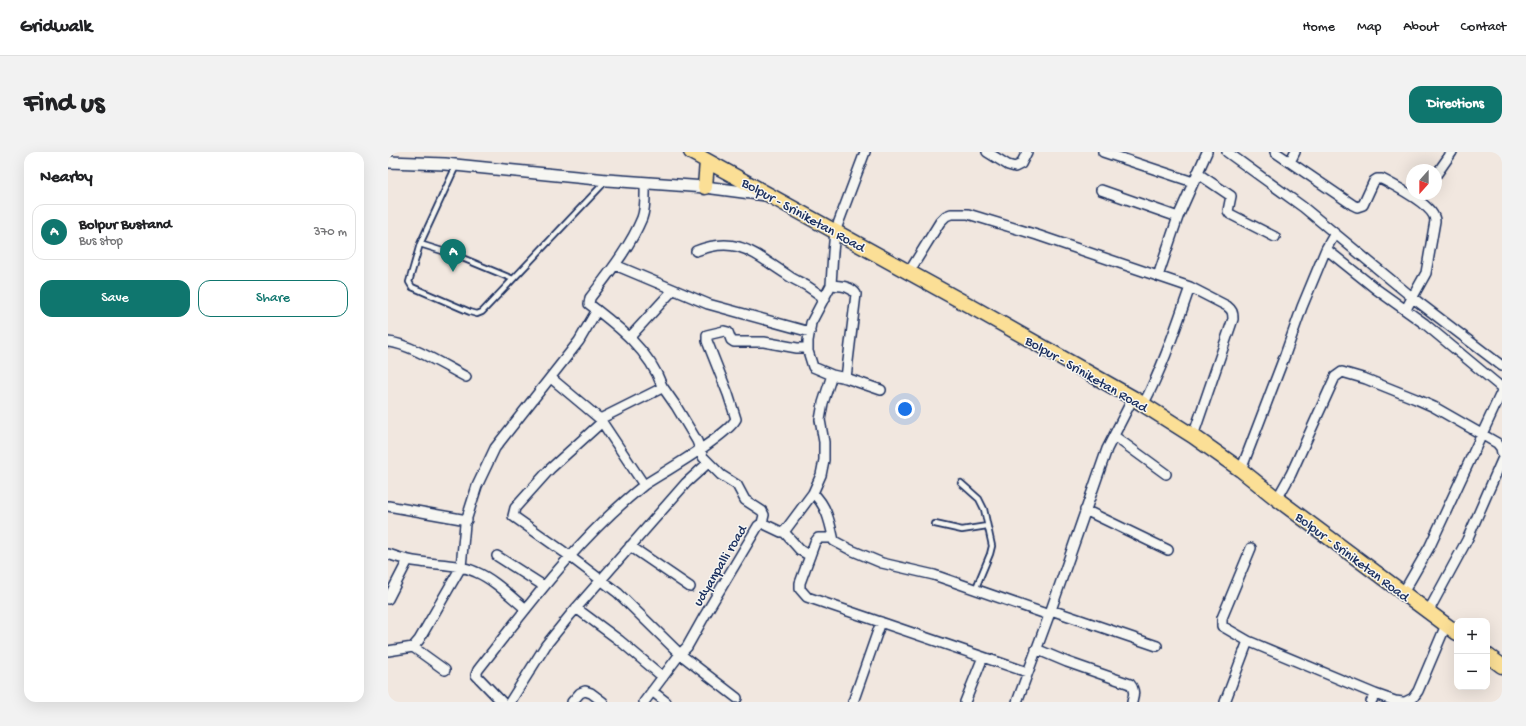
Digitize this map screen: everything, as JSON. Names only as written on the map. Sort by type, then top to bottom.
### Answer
[{"type":"main road","name":"Bolpur - Sriniketan Road","points":[[690,152],[773,196],[1138,401],[1193,436],[1241,470],[1277,499],[1451,629]]},
{"type":"main road","points":[[705,187],[707,161]]},
{"type":"main road","points":[[1490,657],[1501,663]]},
{"type":"street","points":[[865,152],[835,232],[832,252],[831,285],[815,315],[810,332],[808,348],[813,367],[832,375],[846,378],[881,390]]},
{"type":"street","points":[[987,152],[1008,165],[1015,167],[1021,164],[1027,152]]},
{"type":"street","points":[[1104,152],[1195,177],[1231,196],[1228,211],[1230,214],[1275,237]]},
{"type":"street","points":[[1158,276],[1178,216],[1207,152]]},
{"type":"street","points":[[1227,152],[1308,211],[1330,242],[1376,289],[1410,303],[1502,388]]},
{"type":"street","points":[[1275,152],[1357,207],[1363,205],[1374,181],[1379,179],[1382,179],[1406,191]]},
{"type":"street","points":[[1290,162],[1295,152]]},
{"type":"street","points":[[1442,166],[1452,152]]},
{"type":"street","points":[[388,162],[456,166],[645,184],[705,187],[773,196]]},
{"type":"street","points":[[645,184],[645,198],[642,217],[621,257],[590,298],[590,304],[630,337],[651,364],[662,386],[697,441],[699,449],[708,463],[721,475],[737,485],[745,500],[762,511],[764,515],[762,523]]},
{"type":"street","points":[[1101,190],[1178,216]]},
{"type":"street","points":[[1410,303],[1426,273],[1435,221],[1434,215],[1423,200]]},
{"type":"street","points":[[909,272],[940,222],[946,216],[957,213],[968,214],[1037,235],[1190,287],[1227,306],[1232,310],[1233,319],[1193,436]]},
{"type":"street","points":[[1330,242],[1410,303],[1502,366]]},
{"type":"street","points":[[1241,470],[1302,307],[1330,242]]},
{"type":"street","points":[[696,251],[711,245],[723,244],[732,245],[747,250],[808,286],[825,298]]},
{"type":"street","points":[[615,265],[674,290],[731,311],[810,332]]},
{"type":"street","points":[[831,285],[849,288],[854,290],[856,294],[846,378]]},
{"type":"street","points":[[1017,702],[1107,449],[1114,436],[1160,371],[1190,287]]},
{"type":"street","points":[[630,337],[674,290]]},
{"type":"street","points":[[413,648],[436,612],[461,567],[467,520],[477,486],[495,448],[579,341],[597,310]]},
{"type":"street","points":[[502,702],[476,675],[478,670],[562,564],[626,499],[729,427],[736,418],[707,341],[707,335],[724,331],[728,332],[731,340],[734,342],[764,342],[797,348],[808,348]]},
{"type":"street","points":[[388,342],[394,342],[406,346],[466,377]]},
{"type":"street","points":[[1277,499],[1291,474],[1336,377],[1342,372],[1366,379],[1416,399],[1497,443],[1501,448],[1502,453]]},
{"type":"street","points":[[810,556],[800,550],[784,532],[813,493],[821,475],[824,460],[824,442],[820,420],[823,403],[832,375]]},
{"type":"street","points":[[551,378],[601,421],[644,485]]},
{"type":"street","points":[[662,386],[660,389],[601,421],[550,469],[515,508],[512,514],[514,518],[570,556],[618,593],[680,654],[737,698]]},
{"type":"street","points":[[1403,593],[1430,546],[1483,435],[1502,391]]},
{"type":"street","points":[[1114,436],[1166,474]]},
{"type":"street","points":[[1428,612],[1467,540],[1502,460]]},
{"type":"street","points":[[510,702],[546,645],[576,608],[686,483],[708,463]]},
{"type":"street","points":[[813,493],[828,513],[834,541],[843,546],[882,563],[934,576],[1158,646]]},
{"type":"street","points":[[388,506],[467,520]]},
{"type":"street","points":[[1085,510],[1168,550]]},
{"type":"street","name":"udyanpalli road","points":[[644,702],[680,654],[688,647],[717,594],[758,526],[762,523],[784,532]]},
{"type":"street","points":[[833,538],[818,538],[810,556],[800,583],[800,589],[807,597],[1027,672]]},
{"type":"street","points":[[630,546],[690,587]]},
{"type":"street","points":[[1251,548],[1222,618],[1222,626],[1248,641],[1373,698],[1409,701],[1418,691],[1451,629]]},
{"type":"street","points":[[388,554],[408,560],[461,567],[476,571],[485,576],[526,609]]},
{"type":"street","points":[[497,556],[544,586]]},
{"type":"street","points":[[388,599],[408,560]]},
{"type":"street","points":[[576,608],[619,640],[663,677]]},
{"type":"street","points":[[853,702],[881,622]]},
{"type":"street","points":[[1225,702],[1248,641]]},
{"type":"street","points":[[388,651],[413,648],[445,670]]},
{"type":"street","points":[[1036,649],[1067,662],[1130,684],[1134,691],[1132,702]]},
{"type":"street","points":[[965,702],[983,657]]},
{"type":"street","points":[[572,702],[580,693],[585,691],[591,693],[604,702]]},
{"type":"street","points":[[652,691],[666,702]]},
{"type":"lane","points":[[456,166],[420,244],[409,282],[410,286],[477,314],[482,312],[607,180]]},
{"type":"lane","points":[[420,244],[455,255],[513,279]]},
{"type":"lane","points":[[961,483],[979,499],[984,509],[992,546],[975,590]]},
{"type":"lane","points":[[935,524],[962,530],[987,526]]},
{"type":"place","name":"Bolpur Bustand","points":[[453,272]]}]
